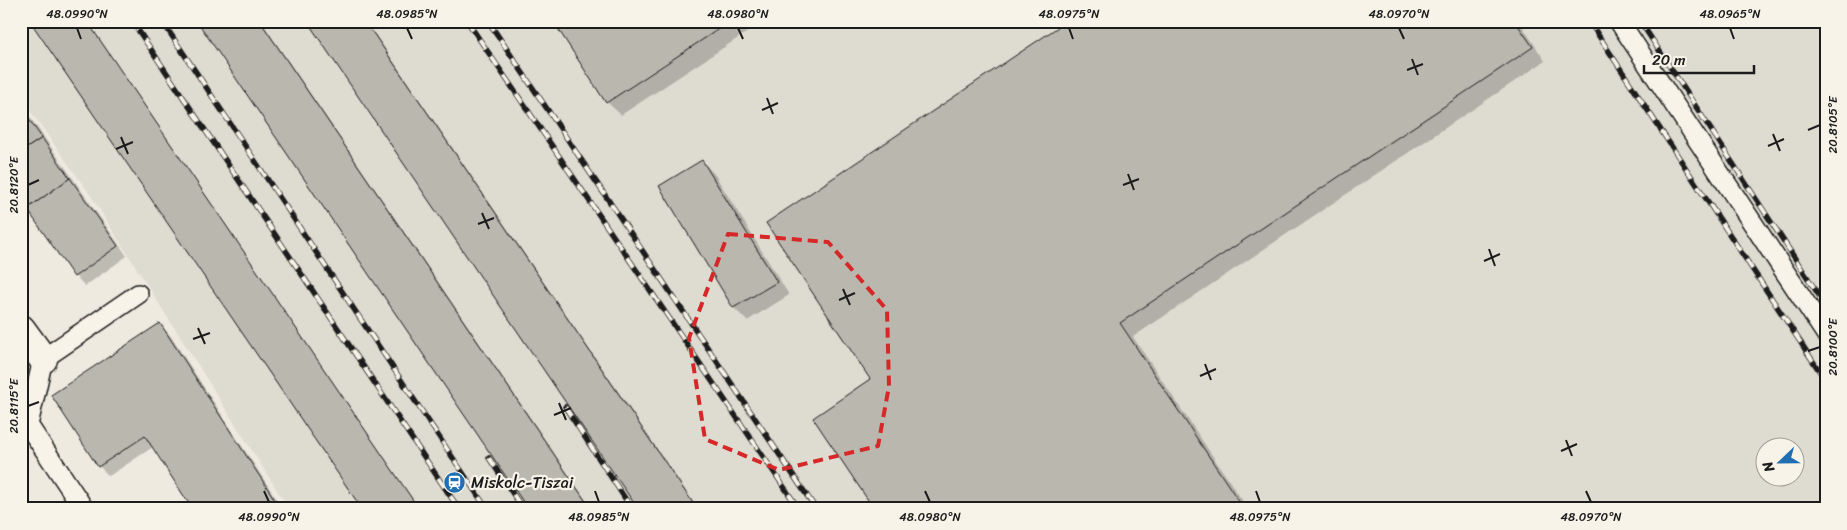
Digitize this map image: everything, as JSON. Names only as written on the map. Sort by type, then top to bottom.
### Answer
[{"type":"street","points":[[21,329],[43,359]]},
{"type":"lane","points":[[1619,21],[1826,334]]},
{"type":"lane","points":[[84,509],[28,425],[43,359],[138,294]]},
{"type":"highlighted area","points":[[728,234],[828,242],[887,310],[889,386],[878,446],[779,470],[705,439],[689,338]]},
{"type":"shaded area","points":[[21,21],[1826,21],[1826,509],[289,509],[89,193],[21,98]]},
{"type":"building","points":[[30,21],[87,21],[419,509],[362,509]]},
{"type":"building","points":[[197,21],[260,21],[591,509],[528,509]]},
{"type":"building","points":[[307,21],[365,21],[697,509],[638,509]]},
{"type":"building","points":[[553,21],[731,21],[606,103]]},
{"type":"building","points":[[1067,21],[1515,21],[1533,47],[1120,323],[1244,509],[874,509],[813,418],[870,379],[766,223]]},
{"type":"building","points":[[21,108],[42,138],[21,152]]},
{"type":"building","points":[[42,138],[70,178],[27,209],[21,202],[21,152]]},
{"type":"building","points":[[702,160],[777,282],[733,308],[659,186]]},
{"type":"building","points":[[70,178],[118,246],[74,277],[27,209]]},
{"type":"building","points":[[160,323],[281,509],[188,509],[191,507],[145,436],[98,467],[51,395]]},
{"type":"railway","points":[[132,21],[459,509]]},
{"type":"railway","points":[[162,21],[487,509]]},
{"type":"railway","points":[[467,21],[799,509]]},
{"type":"railway","points":[[488,21],[816,509]]},
{"type":"railway","points":[[1589,21],[1826,381]]},
{"type":"railway","points":[[1640,21],[1826,306]]},
{"type":"railway","points":[[565,407],[632,509]]},
{"type":"railway","points":[[489,458],[523,509]]},
{"type":"place","name":"Miskolc-Tiszai","points":[[455,482]]}]
